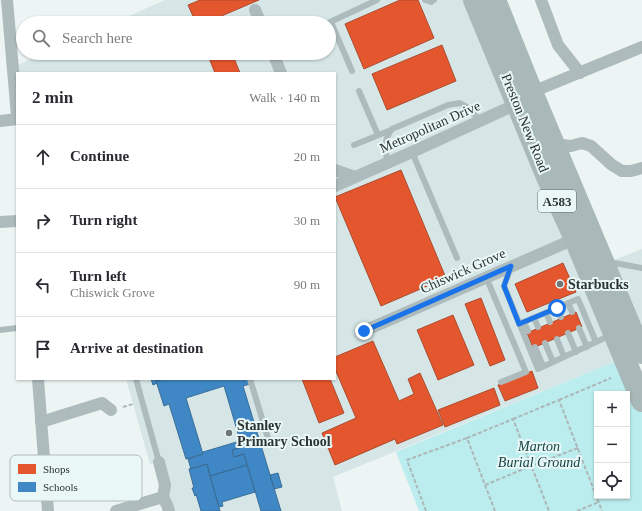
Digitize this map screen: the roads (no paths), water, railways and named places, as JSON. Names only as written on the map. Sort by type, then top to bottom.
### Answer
[{"type":"highway","name":"Preston New Road","points":[[474,0],[525,98],[553,156],[583,236],[615,339],[642,401]]},
{"type":"highway","name":"Preston New Road","points":[[495,0],[525,98]]},
{"type":"highway","name":"Preston New Road","points":[[583,236],[603,261],[615,339]]},
{"type":"highway","name":"Preston New Road","points":[[615,339],[642,353]]},
{"type":"street","points":[[7,0],[16,104]]},
{"type":"street","points":[[541,0],[558,45],[580,73]]},
{"type":"street","points":[[255,10],[258,16]]},
{"type":"street","name":"Metropolitan Drive","points":[[336,186],[481,121],[525,98],[580,73],[642,47]]},
{"type":"street","points":[[276,60],[281,72]]},
{"type":"street","points":[[0,121],[16,119]]},
{"type":"street","points":[[553,156],[582,143],[590,146],[612,165],[622,171],[631,171],[642,168]]},
{"type":"street","points":[[336,170],[355,177]]},
{"type":"street","points":[[0,222],[16,221]]},
{"type":"street","name":"Chiswick Grove","points":[[364,331],[583,236]]},
{"type":"street","points":[[38,380],[44,455]]},
{"type":"street","points":[[41,422],[106,402]]},
{"type":"street","points":[[160,462],[165,484],[163,498],[169,511]]},
{"type":"street","points":[[116,511],[163,498]]},
{"type":"street","points":[[47,501],[48,511]]},
{"type":"lane","points":[[336,19],[377,0]]},
{"type":"lane","points":[[426,0],[431,2],[434,0]]},
{"type":"lane","points":[[336,35],[352,71]]},
{"type":"lane","points":[[359,91],[378,135]]},
{"type":"lane","points":[[354,144],[448,105],[460,103],[467,107],[481,121]]},
{"type":"lane","points":[[387,163],[386,139],[392,129]]},
{"type":"lane","points":[[412,152],[457,258]]},
{"type":"lane","points":[[603,261],[642,268]]},
{"type":"lane","points":[[511,266],[504,286],[522,323],[538,369],[587,347],[615,339],[578,299],[522,323]]},
{"type":"lane","points":[[486,277],[526,372],[501,382]]},
{"type":"lane","points":[[568,303],[572,312]]},
{"type":"lane","points":[[557,308],[561,317]]},
{"type":"lane","points":[[546,313],[550,322]]},
{"type":"lane","points":[[534,318],[538,327]]},
{"type":"lane","points":[[522,323],[528,331]]},
{"type":"lane","points":[[0,330],[16,328]]},
{"type":"lane","points":[[579,328],[587,347]]},
{"type":"lane","points":[[568,333],[576,352]]},
{"type":"lane","points":[[557,339],[564,357]]},
{"type":"lane","points":[[545,343],[553,362]]},
{"type":"lane","points":[[535,347],[543,366]]},
{"type":"lane","points":[[136,380],[160,462]]},
{"type":"lane","points":[[250,380],[268,438]]},
{"type":"place","name":"Starbucks","points":[[560,284]]},
{"type":"place","name":"Stanley Primary School","points":[[229,433]]},
{"type":"park label","name":"Marton Burial Ground","points":[[539,454]]}]
